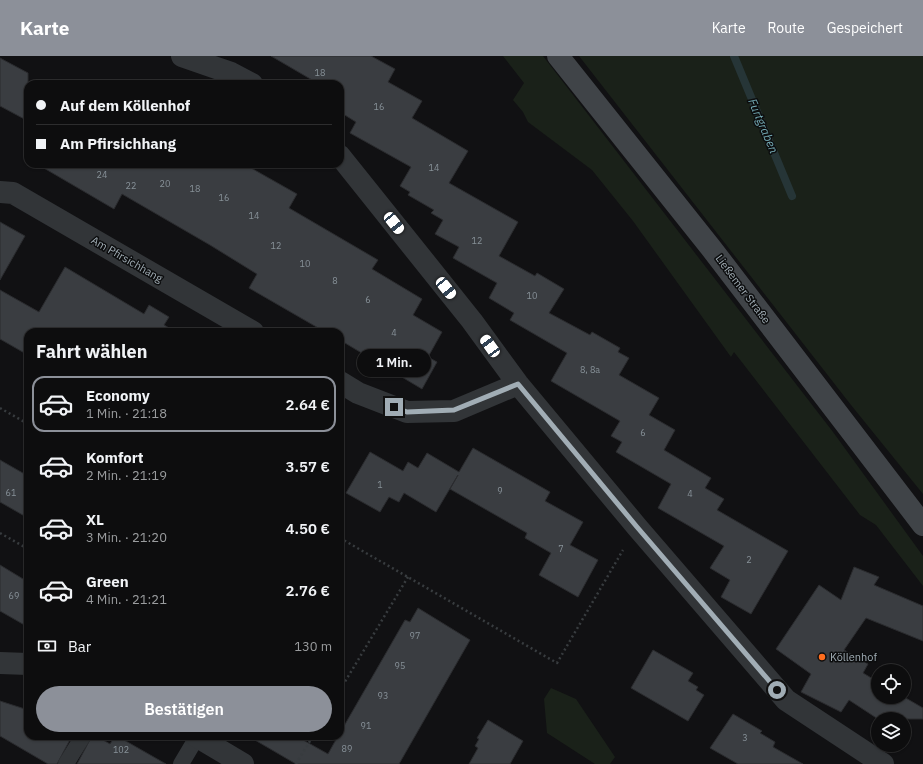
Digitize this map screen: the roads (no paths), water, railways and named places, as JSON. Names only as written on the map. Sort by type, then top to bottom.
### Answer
[{"type":"street","points":[[182,56],[244,80]]},
{"type":"street","name":"Ließemer Straße","points":[[558,56],[711,248],[923,524]]},
{"type":"street","points":[[344,161],[472,321],[518,384],[637,527],[786,700],[883,764]]},
{"type":"street","name":"Am Pfirsichhang","points":[[0,192],[13,193],[246,328]]},
{"type":"street","points":[[344,384],[358,393],[407,412],[454,410],[518,384]]},
{"type":"street","points":[[0,663],[24,664]]},
{"type":"street","points":[[203,740],[243,764]]},
{"type":"lane","points":[[66,764],[81,740]]},
{"type":"lane","points":[[181,764],[194,740]]},
{"type":"waterway","name":"Furtgraben","points":[[734,56],[792,196]]},
{"type":"place","name":"Köllenhof","points":[[822,657]]}]
